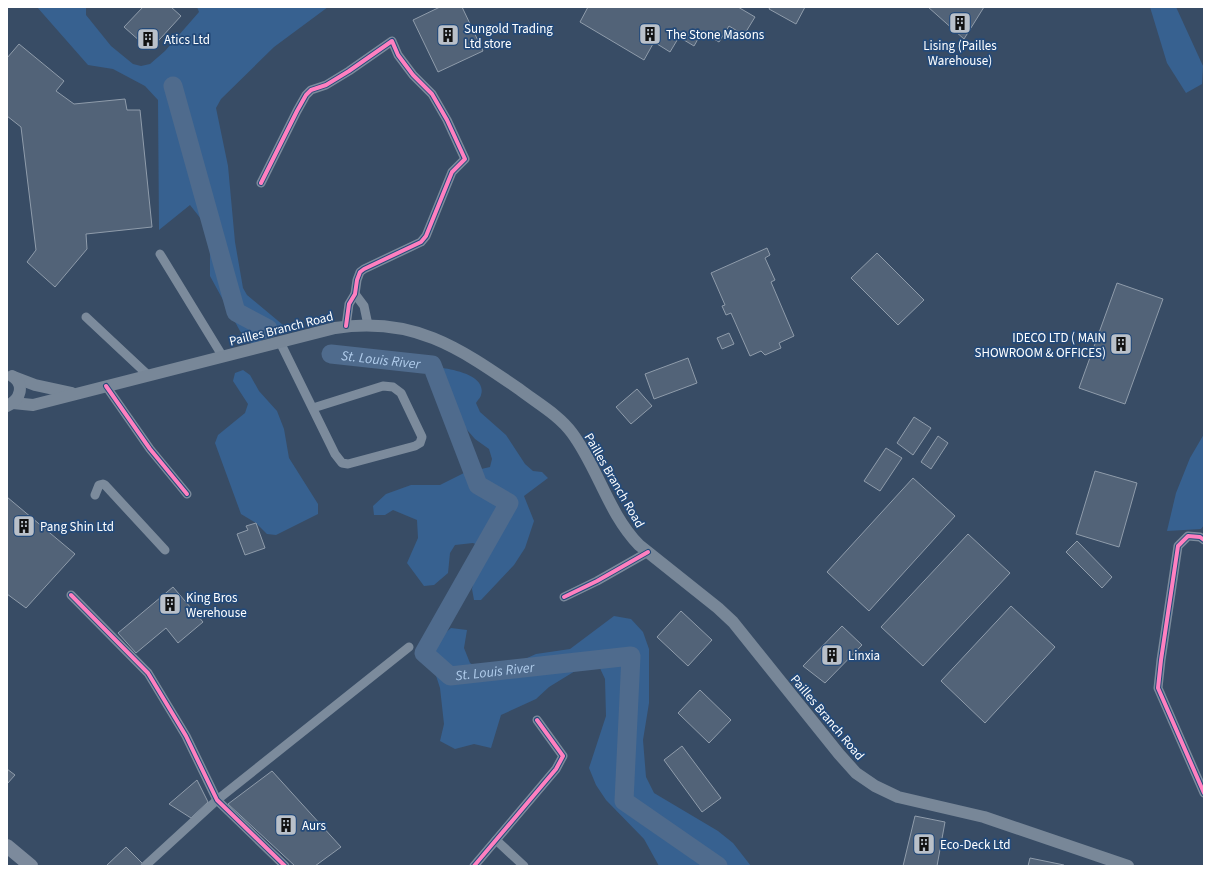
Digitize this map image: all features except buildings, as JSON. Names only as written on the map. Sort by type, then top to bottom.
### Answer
[{"type":"highway","points":[[7,846],[31,866]]},
{"type":"main road","name":"Pailles Branch Road","points":[[9,407],[33,405],[73,393],[149,376],[346,326],[383,326],[418,332],[450,345],[469,356],[563,422],[582,448],[624,528],[635,541],[718,608],[733,622],[856,773],[875,786],[898,797],[984,817],[1128,866]]},
{"type":"main road","name":"Pailles Branch Road","points":[[10,375],[34,385],[73,393]]},
{"type":"main road","points":[[9,407],[18,399],[20,393],[18,381],[10,375]]},
{"type":"street","points":[[261,183],[296,111],[306,95],[311,90],[326,85],[349,71],[392,41],[398,55],[432,94],[447,120],[465,159],[452,172],[426,236],[421,242],[360,272],[355,294],[349,304],[346,326]]},
{"type":"street","points":[[160,254],[223,357]]},
{"type":"street","points":[[355,294],[364,306],[368,325]]},
{"type":"street","points":[[86,317],[149,376]]},
{"type":"street","points":[[280,342],[335,454],[342,463],[348,464],[415,446],[420,443],[422,437],[401,393],[393,387],[383,386],[313,408]]},
{"type":"street","points":[[106,386],[150,449],[187,494]]},
{"type":"street","points":[[95,495],[99,485],[103,484],[165,550]]},
{"type":"street","points":[[1204,540],[1200,537],[1188,536],[1178,546],[1158,688],[1204,793]]},
{"type":"street","points":[[564,597],[597,581],[648,552]]},
{"type":"street","points":[[71,596],[148,673],[186,736],[217,800],[285,866]]},
{"type":"street","points":[[144,866],[217,800],[409,647]]},
{"type":"street","points":[[474,866],[556,769],[563,756],[537,720]]},
{"type":"street","points":[[496,840],[524,866]]},
{"type":"shaded area","points":[[37,7],[86,7],[86,15],[111,46],[133,64],[141,66],[150,64],[165,51],[199,12],[197,7],[328,7],[274,47],[221,99],[216,108],[228,166],[235,242],[243,288],[247,295],[289,330],[252,344],[240,331],[210,276],[210,241],[205,224],[190,205],[159,230],[158,100],[145,86],[113,69],[88,65]]},
{"type":"shaded area","points":[[1150,7],[1176,7],[1203,66],[1202,84],[1186,93],[1167,63]]},
{"type":"shaded area","points":[[443,368],[462,372],[469,375],[479,383],[482,388],[481,395],[476,403],[480,412],[506,435],[525,464],[533,471],[542,472],[548,478],[524,496],[534,521],[525,548],[514,565],[481,600],[474,600],[472,589],[482,547],[473,543],[455,545],[450,553],[448,573],[434,585],[424,586],[407,563],[418,538],[417,520],[393,510],[385,515],[374,515],[373,506],[386,494],[411,485],[440,485],[464,473],[490,467],[492,459],[489,449],[475,439],[433,391]]},
{"type":"shaded area","points":[[243,370],[250,375],[259,391],[277,411],[284,429],[289,458],[318,504],[318,514],[276,535],[267,534],[256,523],[241,514],[215,443],[218,435],[245,413],[248,404],[233,381],[235,373]]},
{"type":"shaded area","points":[[1204,434],[1204,525],[1201,529],[1167,531],[1176,493],[1190,458]]},
{"type":"shaded area","points":[[614,616],[631,619],[643,632],[649,649],[649,703],[643,740],[646,777],[654,793],[718,831],[733,843],[751,866],[659,866],[644,839],[606,800],[596,785],[589,768],[606,716],[605,679],[598,664],[580,668],[549,687],[536,699],[501,715],[491,748],[474,744],[455,749],[440,741],[444,724],[440,688],[429,654],[438,639],[451,628],[467,630],[464,648],[470,663],[486,672],[503,669],[536,654],[570,649]]},
{"type":"waterway","points":[[173,86],[236,312],[268,329]]},
{"type":"waterway","name":"St. Louis River","points":[[331,354],[432,365],[478,485],[509,503],[424,653],[450,676],[631,656],[624,801],[718,866]]},
{"type":"cycle path","points":[[261,183],[306,95],[311,90],[326,85],[349,71],[392,41],[398,55],[413,75],[432,94],[447,120],[465,159],[452,172],[426,236],[421,242],[360,272],[355,294],[349,304],[346,326]]},
{"type":"cycle path","points":[[106,386],[150,449],[187,494]]},
{"type":"cycle path","points":[[1204,540],[1200,537],[1188,536],[1178,546],[1158,688],[1204,793]]},
{"type":"cycle path","points":[[564,597],[597,581],[648,552]]},
{"type":"cycle path","points":[[71,595],[148,673],[186,736],[217,800],[285,866]]},
{"type":"cycle path","points":[[474,866],[556,769],[563,756],[537,720]]},
{"type":"place","name":"Lising (Pailles Warehouse)","points":[[960,23]]},
{"type":"place","name":"The Stone Masons","points":[[650,34]]},
{"type":"place","name":"Sungold Trading Ltd store","points":[[448,35]]},
{"type":"place","name":"Atics Ltd","points":[[148,39]]},
{"type":"place","name":"IDECO LTD ( MAIN SHOWROOM & OFFICES)","points":[[1121,344]]},
{"type":"place","name":"Pang Shin Ltd","points":[[24,526]]},
{"type":"place","name":"King Bros Werehouse","points":[[170,604]]},
{"type":"place","name":"Linxia","points":[[832,655]]},
{"type":"place","name":"Aurs","points":[[286,825]]},
{"type":"place","name":"Eco-Deck Ltd","points":[[924,844]]}]
